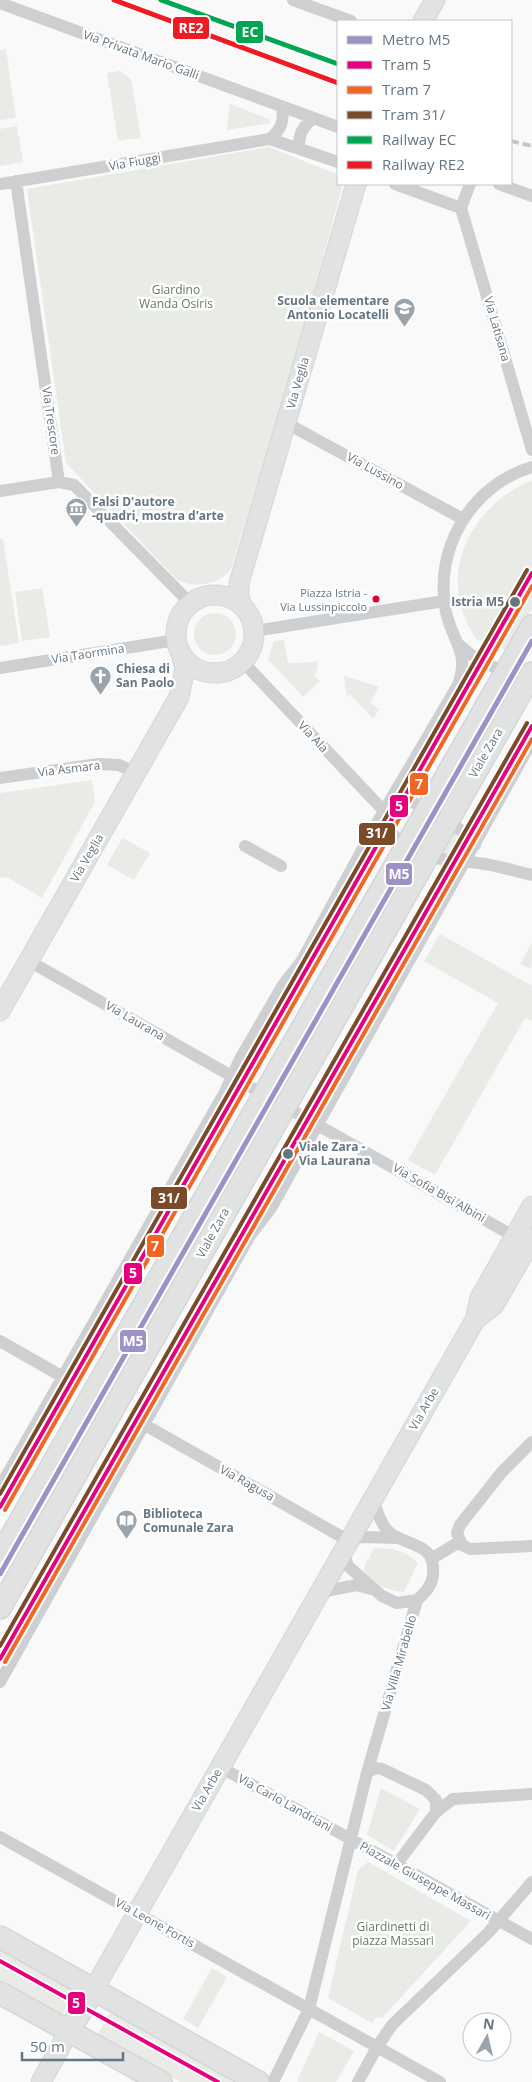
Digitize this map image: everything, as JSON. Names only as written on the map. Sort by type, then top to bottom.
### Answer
[{"type":"main road","name":"Viale Zara","points":[[0,1556],[532,626]]},
{"type":"main road","name":"Viale Zara","points":[[0,1608],[446,822],[530,682]]},
{"type":"main road","points":[[0,1937],[258,2082]]},
{"type":"main road","points":[[69,2031],[94,1989]]},
{"type":"main road","points":[[0,1993],[161,2082]]},
{"type":"street","points":[[293,0],[348,20]]},
{"type":"street","points":[[424,20],[435,0]]},
{"type":"street","name":"Via Privata Mario Galli","points":[[0,3],[337,127]]},
{"type":"street","points":[[282,106],[284,121],[280,130],[270,139],[337,162]]},
{"type":"street","points":[[299,149],[298,138],[303,127],[313,118]]},
{"type":"street","name":"Via Fiuggi","points":[[0,184],[270,139]]},
{"type":"street","name":"Via Trescore","points":[[16,181],[59,482]]},
{"type":"street","name":"Via Veglia","points":[[241,604],[239,583],[356,185]]},
{"type":"street","points":[[398,185],[461,208],[470,185]]},
{"type":"street","points":[[502,185],[532,196]]},
{"type":"street","name":"Via Latisana","points":[[461,208],[532,450]]},
{"type":"street","name":"Via Lussino","points":[[286,423],[463,520]]},
{"type":"street","points":[[0,1487],[225,1092],[237,1079],[283,985],[301,962],[382,815],[458,685],[464,663],[448,621],[444,601],[446,559],[455,534],[477,501],[490,489],[507,477],[532,466]]},
{"type":"street","points":[[0,491],[59,482],[74,486],[190,603]]},
{"type":"street","points":[[222,595],[239,583]]},
{"type":"street","points":[[222,595],[241,604],[252,621],[254,631],[252,647],[243,662],[232,669],[208,672],[196,668],[179,646],[179,620],[190,603],[205,596],[222,595]]},
{"type":"street","points":[[254,631],[444,601]]},
{"type":"street","points":[[457,643],[470,654],[505,673],[530,682]]},
{"type":"street","name":"Via Veglia","points":[[0,1011],[175,705],[184,681],[184,663],[179,646]]},
{"type":"street","name":"Via Taormina","points":[[0,668],[179,646]]},
{"type":"street","name":"Via Ala","points":[[243,662],[382,815]]},
{"type":"street","name":"Via Veglia","points":[[175,705],[196,679],[206,674],[220,672]]},
{"type":"street","points":[[0,1682],[249,1237],[271,1208],[318,1125],[532,741]]},
{"type":"street","name":"Via Asmara","points":[[0,778],[98,764],[119,765],[136,774]]},
{"type":"street","points":[[394,794],[409,799],[469,836],[475,845]]},
{"type":"street","points":[[382,815],[405,846],[426,857],[464,863],[478,863],[532,875]]},
{"type":"street","points":[[245,846],[281,866]]},
{"type":"street","name":"Via Laurana","points":[[29,961],[237,1079]]},
{"type":"street","points":[[237,1079],[265,1095]]},
{"type":"street","name":"Via Sofia Bisi Albini","points":[[265,1095],[528,1239]]},
{"type":"street","name":"Via Arbe","points":[[94,1989],[475,1320],[494,1305],[528,1239],[532,1206]]},
{"type":"street","points":[[0,1341],[62,1377]]},
{"type":"street","name":"Via Ragusa","points":[[145,1425],[346,1546]]},
{"type":"street","points":[[532,1442],[501,1473],[460,1525],[457,1533],[459,1542],[470,1549],[532,1546]]},
{"type":"street","points":[[373,1498],[386,1529],[399,1538],[421,1546],[431,1559],[459,1542]]},
{"type":"street","points":[[399,1538],[360,1537],[346,1546],[348,1566],[372,1589],[389,1601],[397,1603],[417,1600]]},
{"type":"street","name":"Via Villa Mirabello","points":[[351,1840],[367,1773],[417,1600],[429,1588],[433,1579],[431,1559]]},
{"type":"street","points":[[320,1592],[357,1585],[372,1589]]},
{"type":"street","name":"Via Carlo Landriani","points":[[220,1766],[351,1840]]},
{"type":"street","points":[[367,1773],[375,1768],[382,1769],[426,1790],[436,1800],[436,1812]]},
{"type":"street","points":[[396,1865],[436,1812],[447,1802],[459,1797],[532,1794]]},
{"type":"street","name":"Via Leone Fortis","points":[[0,1837],[309,2009]]},
{"type":"street","name":"Piazzale Giuseppe Massari","points":[[273,2082],[309,2009],[351,1840],[499,1921],[392,2025],[377,2047],[358,2082]]},
{"type":"street","points":[[532,1882],[499,1921],[532,1939]]},
{"type":"street","points":[[309,2009],[440,2082]]},
{"type":"street","points":[[40,2082],[69,2031]]},
{"type":"green space","points":[[6,49],[16,118],[0,120],[0,50]]},
{"type":"green space","points":[[120,71],[131,79],[141,138],[118,141],[107,73]]},
{"type":"green space","points":[[230,104],[269,119],[271,123],[227,130]]},
{"type":"green space","points":[[17,126],[23,162],[0,166],[0,129]]},
{"type":"green space","name":"Giardino Wanda Osiris","points":[[269,147],[336,174],[337,185],[343,185],[282,406],[230,571],[218,580],[197,585],[176,579],[66,463],[27,189]]},
{"type":"green space","points":[[532,480],[532,609],[507,651],[494,644],[477,640],[464,617],[458,593],[459,570],[464,547],[475,526],[490,508],[509,492]]},
{"type":"green space","points":[[0,539],[3,539],[19,643],[0,646]]},
{"type":"green space","points":[[42,588],[50,637],[22,641],[15,592]]},
{"type":"green space","points":[[215,613],[230,619],[236,634],[230,649],[215,655],[200,649],[194,634],[200,619]]},
{"type":"green space","points":[[284,640],[288,663],[317,661],[318,668],[314,675],[320,681],[303,697],[268,659],[274,641]]},
{"type":"green space","points":[[344,676],[379,687],[370,703],[379,709],[373,719],[350,694],[347,697]]},
{"type":"green space","points":[[92,780],[95,802],[42,898],[7,877],[0,878],[0,793]]},
{"type":"green space","points":[[452,833],[456,833],[465,847],[462,856],[442,856],[440,851]]},
{"type":"green space","points":[[122,838],[150,853],[134,880],[107,865]]},
{"type":"green space","points":[[440,934],[532,986],[532,1022],[525,1018],[435,1175],[408,1160],[498,1003],[424,961]]},
{"type":"green space","points":[[532,943],[532,965],[530,969],[520,964]]},
{"type":"green space","points":[[374,1548],[398,1551],[408,1555],[418,1563],[404,1592],[391,1590],[381,1585],[363,1569]]},
{"type":"green space","points":[[381,1788],[420,1809],[394,1851],[367,1835]]},
{"type":"green space","name":"Giardinetti di piazza Massari","points":[[368,1862],[471,1921],[382,2018],[377,2017],[372,2023],[328,1998],[358,1870]]},
{"type":"green space","points":[[0,1950],[75,1991],[61,2017],[0,1983]]},
{"type":"green space","points":[[212,1968],[227,1977],[198,2028],[183,2019]]},
{"type":"green space","points":[[111,2011],[241,2082],[180,2082],[97,2036]]},
{"type":"green space","points":[[319,2032],[354,2051],[336,2082],[299,2082],[297,2081]]},
{"type":"tram line","name":"31/","points":[[0,1494],[527,570]]},
{"type":"tram line","name":"5","points":[[0,1507],[532,573]]},
{"type":"tram line","name":"7","points":[[5,1510],[532,586]]},
{"type":"tram line","points":[[492,643],[518,616],[532,593]]},
{"type":"tram line","name":"31/","points":[[0,1646],[527,723]]},
{"type":"tram line","name":"5","points":[[0,1659],[532,726]]},
{"type":"tram line","name":"7","points":[[5,1662],[532,739]]},
{"type":"tram line","name":"5","points":[[0,1961],[218,2082]]},
{"type":"railway","points":[[512,141],[532,146]]},
{"type":"metro line","name":"M5","points":[[0,1574],[532,641]]},
{"type":"rail line","name":"RE2","points":[[114,0],[337,83]]},
{"type":"rail line","name":"EC","points":[[161,0],[337,64]]},
{"type":"place","name":"Scuola elementare Antonio Locatelli","points":[[405,327]]},
{"type":"place","name":"Falsi D'autore -quadri, mostra d'arte","points":[[76,528]]},
{"type":"place","name":"Piazza Istria - Via Lussinpiccolo","points":[[376,599]]},
{"type":"place","name":"Istria M5","points":[[515,602]]},
{"type":"place","name":"Chiesa di San Paolo","points":[[100,695]]},
{"type":"place","name":"Viale Zara - Via Laurana","points":[[288,1154]]},
{"type":"place","name":"Biblioteca Comunale Zara","points":[[127,1540]]}]
